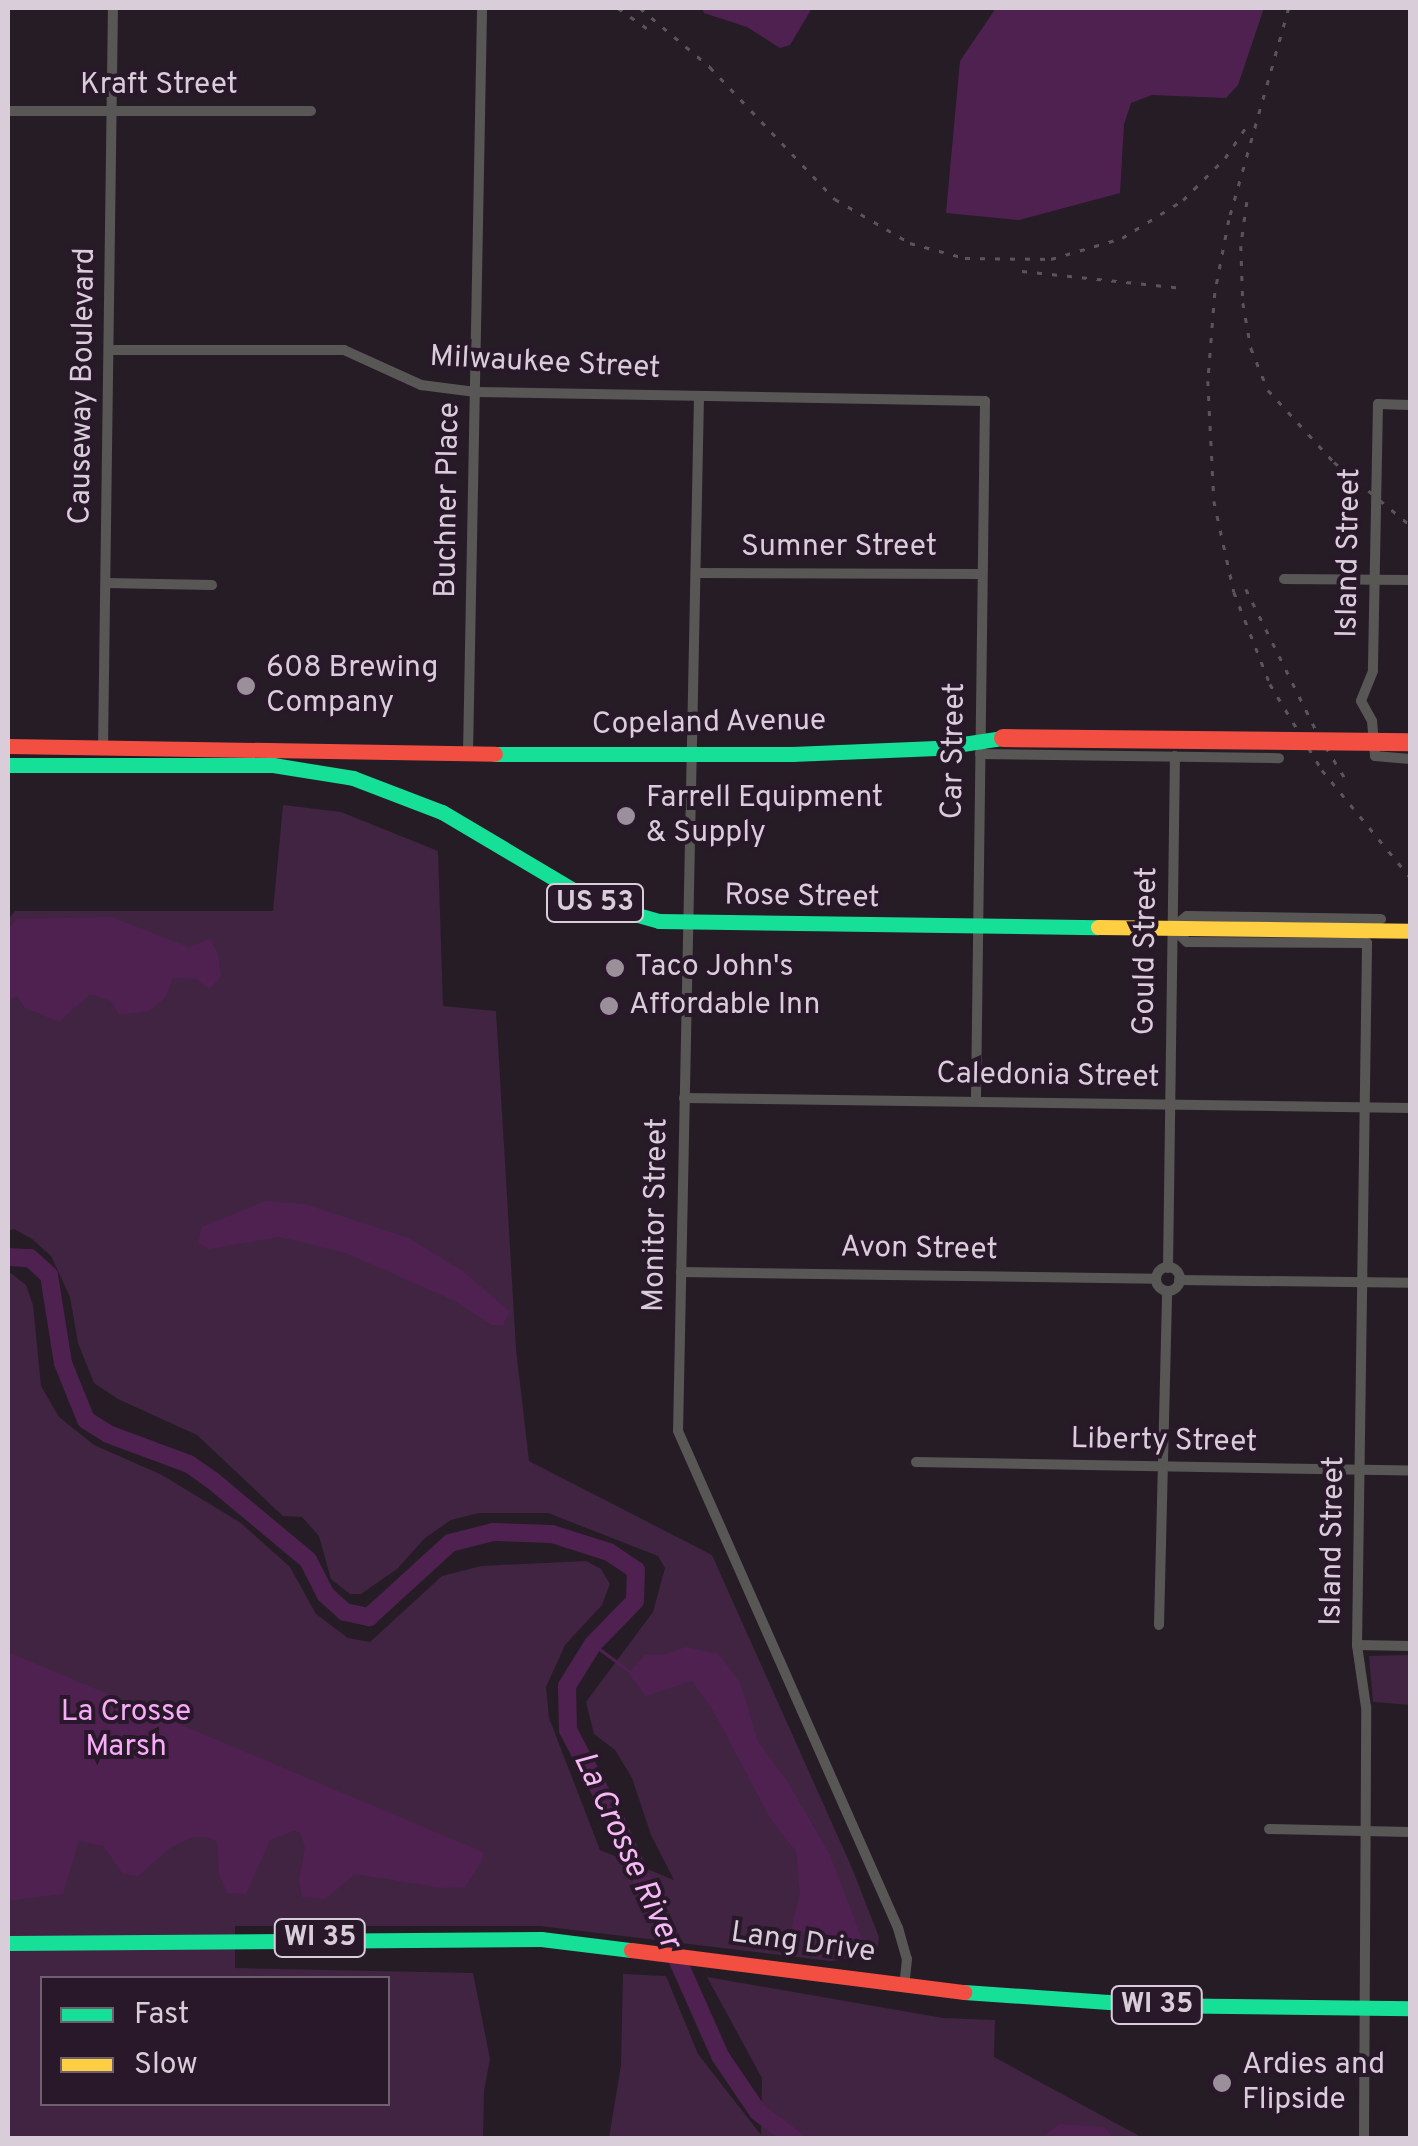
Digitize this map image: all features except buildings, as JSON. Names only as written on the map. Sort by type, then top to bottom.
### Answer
[{"type":"main road","name":"Copeland Avenue","points":[[8,746],[692,754],[980,747],[1003,738],[1410,742]]},
{"type":"main road","name":"US 53","points":[[8,765],[102,765]]},
{"type":"main road","name":"Rose Street","points":[[102,765],[319,770],[397,792],[442,812],[595,903],[659,922],[1410,931]]},
{"type":"main road","name":"Lang Drive","points":[[8,1943],[541,1938],[904,1987],[1148,2004],[1410,2008]]},
{"type":"street","name":"Causeway Boulevard","points":[[102,765],[112,8]]},
{"type":"street","name":"Buchner Place","points":[[468,754],[482,8]]},
{"type":"street","name":"Kraft Street","points":[[8,110],[311,110]]},
{"type":"street","name":"Milwaukee Street","points":[[110,350],[344,350],[420,385],[476,392],[985,401]]},
{"type":"street","name":"Monitor Street","points":[[698,396],[690,924],[677,1389],[680,1438],[898,1928],[907,1960],[904,1987]]},
{"type":"street","name":"Car Street","points":[[976,1101],[985,401]]},
{"type":"street","name":"Island Street","points":[[1410,405],[1378,404],[1373,671],[1362,701],[1372,721],[1375,756],[1410,759]]},
{"type":"street","name":"Sumner Street","points":[[696,572],[982,574]]},
{"type":"street","points":[[1284,579],[1410,580]]},
{"type":"street","points":[[106,583],[212,585]]},
{"type":"street","points":[[980,747],[1279,758]]},
{"type":"street","name":"Gould Street","points":[[1168,1268],[1170,1104],[1179,928],[1175,756]]},
{"type":"street","points":[[1179,928],[1186,916],[1381,919]]},
{"type":"street","name":"Island Street","points":[[1179,928],[1188,942],[1367,943],[1357,1645],[1366,1707],[1364,2138]]},
{"type":"street","name":"Caledonia Street","points":[[684,1098],[1410,1108]]},
{"type":"street","points":[[1160,1625],[1167,1291],[1156,1279],[1168,1268],[1180,1280]]},
{"type":"street","name":"Avon Street","points":[[681,1272],[1156,1279]]},
{"type":"street","points":[[1167,1291],[1180,1280],[1410,1283]]},
{"type":"street","name":"Liberty Street","points":[[916,1462],[1410,1471]]},
{"type":"street","points":[[1357,1645],[1410,1646]]},
{"type":"street","points":[[1269,1829],[1410,1832]]},
{"type":"green space","name":"La Crosse Marsh","points":[[283,805],[341,812],[438,851],[443,1006],[496,1011],[516,1349],[529,1461],[712,1555],[852,1868],[879,1937],[877,1955],[830,1961],[540,1926],[235,1926],[235,1968],[473,1973],[490,2059],[484,2091],[483,2138],[8,2138],[8,1271],[26,1285],[33,1305],[41,1386],[59,1417],[94,1445],[162,1475],[241,1523],[290,1567],[316,1614],[348,1638],[370,1642],[442,1576],[481,1566],[586,1561],[601,1569],[610,1584],[602,1605],[565,1645],[546,1687],[549,1718],[600,1850],[674,1880],[651,1835],[632,1778],[615,1750],[594,1734],[586,1702],[653,1612],[665,1568],[658,1556],[548,1513],[479,1513],[451,1520],[425,1538],[397,1569],[361,1594],[350,1594],[331,1579],[319,1536],[302,1517],[283,1516],[197,1435],[118,1399],[94,1383],[78,1343],[70,1297],[51,1256],[32,1239],[14,1229],[8,1231],[8,919],[15,911],[273,911]]},
{"type":"green space","points":[[1410,1655],[1410,1705],[1373,1702],[1369,1656]]},
{"type":"green space","points":[[623,1974],[666,1976],[698,2054],[761,2135],[762,2078],[707,1977],[943,2018],[995,2020],[994,2057],[1143,2138],[609,2138],[621,2065]]},
{"type":"shaded area","points":[[702,8],[812,8],[790,45],[780,48],[747,27],[704,13]]},
{"type":"shaded area","points":[[996,8],[1264,8],[1238,85],[1226,98],[1152,95],[1131,103],[1124,124],[1120,193],[1019,220],[946,213],[960,61]]},
{"type":"shaded area","points":[[111,917],[189,947],[210,939],[218,954],[221,977],[209,989],[196,979],[173,978],[165,998],[149,1011],[119,1015],[111,1001],[90,994],[59,1022],[25,1008],[17,996],[8,1001],[8,930],[16,919]]},
{"type":"shaded area","points":[[265,1201],[305,1204],[409,1238],[463,1271],[510,1312],[503,1325],[491,1325],[457,1302],[346,1253],[279,1237],[209,1249],[198,1243],[202,1227]]},
{"type":"shaded area","points":[[686,1647],[718,1654],[740,1682],[758,1742],[786,1779],[830,1855],[863,1942],[791,1929],[800,1894],[796,1851],[771,1820],[714,1712],[692,1681],[646,1696],[628,1673],[645,1655],[662,1655]]},
{"type":"shaded area","points":[[8,1652],[483,1852],[482,1861],[465,1887],[442,1888],[355,1874],[325,1899],[302,1897],[299,1880],[305,1847],[300,1832],[270,1840],[246,1894],[227,1893],[219,1873],[217,1842],[208,1837],[192,1837],[169,1849],[138,1876],[123,1874],[103,1846],[79,1841],[63,1894],[8,1901]]},
{"type":"shaded area","points":[[1059,2124],[1104,2127],[1114,2138],[1042,2138]]},
{"type":"waterway","name":"La Crosse River","points":[[8,1257],[30,1258],[49,1275],[63,1363],[86,1420],[108,1434],[189,1464],[212,1480],[308,1560],[325,1594],[345,1612],[369,1617],[450,1543],[493,1532],[552,1534],[609,1552],[636,1570],[635,1601],[593,1644],[567,1686],[568,1730],[616,1821],[720,2056],[758,2112],[793,2138]]},
{"type":"waterway","points":[[593,1644],[632,1673]]},
{"type":"railway","points":[[618,8],[650,30]]},
{"type":"railway","points":[[640,8],[710,67],[835,199],[910,243],[965,258],[1051,259],[1122,238],[1183,200],[1225,158],[1247,125]]},
{"type":"railway","points":[[1289,8],[1229,220],[1215,293],[1208,381],[1214,501],[1234,592],[1270,684],[1322,770],[1410,877]]},
{"type":"railway","points":[[1247,202],[1241,246],[1243,303],[1251,348],[1268,390],[1334,462],[1410,525]]},
{"type":"railway","points":[[1022,271],[1183,288]]},
{"type":"railway","points":[[1246,589],[1318,734],[1348,783]]},
{"type":"traffic: fast","points":[[495,754],[792,754],[936,748],[1003,738]]},
{"type":"traffic: fast","points":[[8,765],[273,765],[353,778],[442,812],[595,903],[659,921],[1098,927]]},
{"type":"traffic: fast","points":[[8,1943],[541,1939],[631,1950]]},
{"type":"traffic: fast","points":[[964,1992],[1148,2005],[1410,2008]]},
{"type":"traffic: slow","points":[[1098,927],[1410,931]]},
{"type":"traffic: jam","points":[[1003,738],[1410,742]]},
{"type":"traffic: jam","points":[[8,746],[495,754]]},
{"type":"traffic: jam","points":[[631,1950],[964,1992]]},
{"type":"place","name":"608 Brewing Company","points":[[246,686]]},
{"type":"place","name":"Farrell Equipment & Supply","points":[[626,816]]},
{"type":"place","name":"Taco John's","points":[[615,968]]},
{"type":"place","name":"Affordable Inn","points":[[609,1006]]},
{"type":"place","name":"Ardies and Flipside","points":[[1222,2083]]}]
